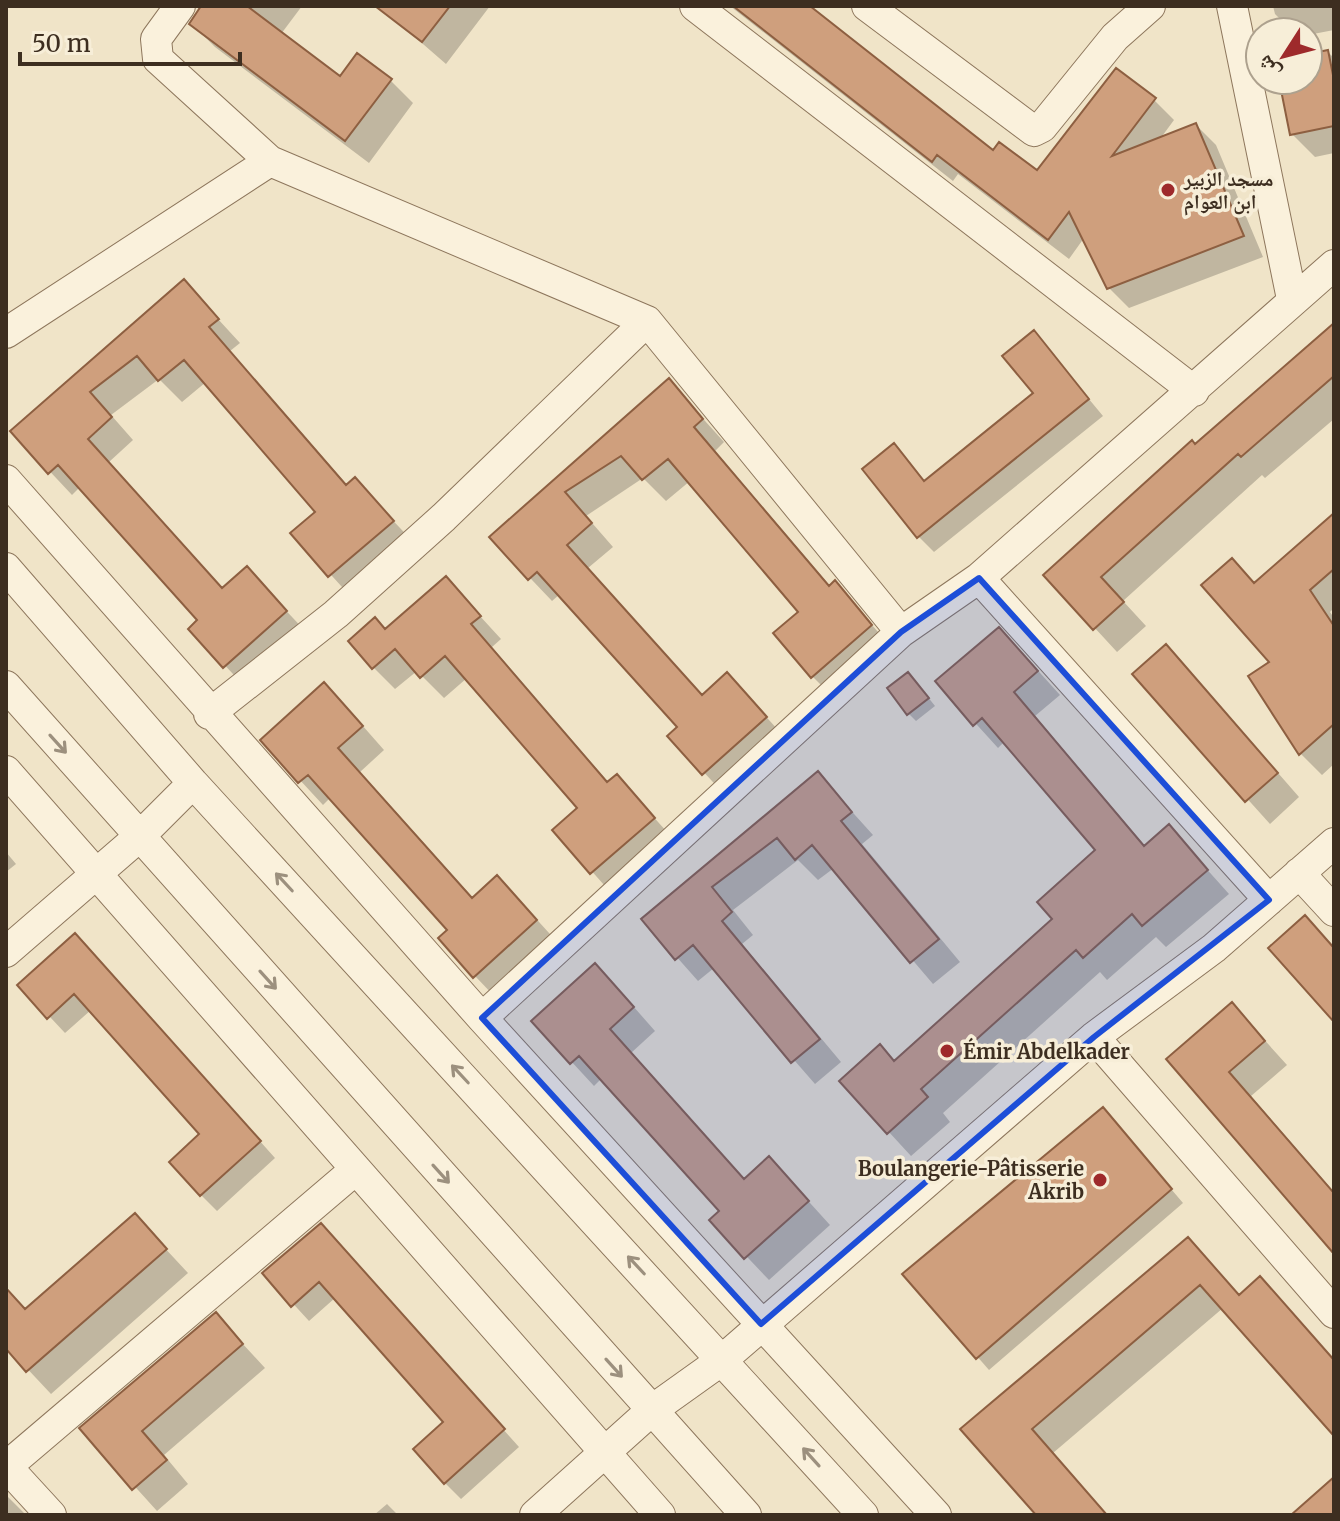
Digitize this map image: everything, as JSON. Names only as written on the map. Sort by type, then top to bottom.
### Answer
[{"type":"street","points":[[180,6],[156,39],[158,59],[270,161],[647,321],[901,632]]},
{"type":"street","points":[[695,6],[1194,391]]},
{"type":"street","points":[[867,6],[1034,131],[1042,127],[1115,37],[1150,6]]},
{"type":"street","points":[[1232,6],[1292,299]]},
{"type":"street","points":[[6,333],[270,161]]},
{"type":"street","points":[[482,1018],[901,632],[979,578],[1334,265]]},
{"type":"street","points":[[209,714],[336,614],[444,517],[647,321]]},
{"type":"street","points":[[6,480],[209,714],[482,1018],[936,1515]]},
{"type":"street","points":[[6,568],[193,783],[863,1515]]},
{"type":"street","points":[[979,578],[1269,900]]},
{"type":"street","points":[[6,686],[746,1515]]},
{"type":"street","points":[[6,771],[660,1515]]},
{"type":"street","points":[[6,952],[140,836],[193,783]]},
{"type":"street","points":[[535,1515],[652,1410],[722,1360],[1094,1037],[1214,948],[1334,843]]},
{"type":"street","points":[[1299,873],[1334,911]]},
{"type":"street","points":[[1094,1037],[1334,1313]]},
{"type":"street","points":[[51,1515],[6,1467],[355,1170]]},
{"type":"highlighted area","points":[[979,578],[1269,900],[1094,1037],[761,1324],[482,1018],[901,632]]},
{"type":"building","points":[[201,6],[247,6],[340,76],[357,53],[392,79],[345,141],[189,24]]},
{"type":"building","points":[[375,6],[450,6],[422,42]]},
{"type":"building","points":[[733,6],[810,6],[993,150],[999,142],[1037,170],[1116,68],[1156,98],[1112,156],[1196,123],[1244,236],[1107,289],[1069,212],[1048,240],[937,155],[932,162]]},
{"type":"building","points":[[1328,50],[1334,80],[1334,126],[1290,135],[1282,96],[1324,96],[1324,51]]},
{"type":"building","points":[[184,279],[219,319],[209,327],[346,485],[355,477],[394,521],[328,577],[290,533],[315,512],[184,360],[158,381],[137,356],[90,392],[112,417],[88,439],[222,588],[247,566],[287,611],[223,668],[188,629],[197,620],[58,465],[48,474],[10,431]]},
{"type":"building","points":[[1334,323],[1334,376],[1241,457],[1238,454],[1101,577],[1124,602],[1093,630],[1043,575],[1192,440],[1195,444]]},
{"type":"building","points":[[1034,330],[1089,399],[917,538],[862,469],[894,443],[924,481],[1033,393],[1002,356]]},
{"type":"building","points":[[669,378],[703,419],[694,427],[829,586],[835,580],[872,625],[811,678],[773,633],[798,612],[668,459],[642,480],[621,456],[565,492],[592,523],[567,545],[702,695],[727,672],[767,717],[702,775],[667,736],[677,727],[537,572],[528,580],[489,537]]},
{"type":"building","points":[[1334,513],[1334,569],[1310,590],[1334,626],[1334,724],[1299,755],[1248,676],[1269,662],[1201,585],[1232,558],[1254,583]]},
{"type":"building","points":[[446,576],[481,616],[471,624],[607,782],[617,774],[655,818],[590,874],[552,830],[577,808],[445,656],[420,678],[395,649],[372,669],[348,641],[375,617],[385,629]]},
{"type":"building","points":[[999,627],[1038,671],[1014,692],[1144,846],[1169,824],[1208,870],[1142,926],[1132,914],[1083,958],[1076,950],[921,1089],[928,1097],[887,1134],[839,1081],[880,1044],[894,1061],[1052,919],[1037,902],[1095,850],[982,718],[973,726],[935,681]]},
{"type":"building","points":[[1166,644],[1278,773],[1245,802],[1132,674]]},
{"type":"building","points":[[908,672],[929,698],[907,715],[887,688]]},
{"type":"building","points":[[324,682],[363,726],[338,748],[472,898],[497,875],[537,920],[473,978],[438,938],[447,930],[308,775],[298,783],[260,740]]},
{"type":"building","points":[[818,771],[852,812],[841,821],[939,939],[910,963],[812,845],[795,860],[777,838],[712,887],[732,912],[722,921],[820,1039],[791,1063],[693,945],[675,960],[641,919]]},
{"type":"building","points":[[1305,915],[1334,948],[1334,1022],[1268,948]]},
{"type":"building","points":[[75,933],[261,1141],[200,1196],[169,1162],[199,1134],[74,994],[47,1019],[17,985]]},
{"type":"building","points":[[595,963],[634,1007],[610,1029],[744,1179],[769,1156],[809,1201],[744,1259],[709,1220],[719,1211],[579,1056],[570,1064],[531,1021]]},
{"type":"building","points":[[1232,1002],[1265,1041],[1229,1072],[1334,1193],[1334,1254],[1166,1059]]},
{"type":"building","points":[[1103,1107],[1172,1189],[976,1359],[902,1274]]},
{"type":"building","points":[[135,1213],[167,1249],[26,1372],[6,1349],[6,1288],[25,1309]]},
{"type":"building","points":[[321,1223],[505,1429],[444,1484],[413,1449],[443,1422],[319,1282],[291,1307],[262,1273]]},
{"type":"building","points":[[1188,1237],[1239,1295],[1260,1276],[1334,1360],[1334,1436],[1200,1285],[1032,1429],[1107,1515],[1036,1515],[960,1429]]},
{"type":"building","points":[[216,1312],[243,1344],[142,1431],[167,1460],[132,1490],[79,1428]]},
{"type":"building","points":[[1334,1477],[1334,1515],[1291,1515]]},
{"type":"place","name":"مسجد الزبير ابن العوام","points":[[1168,190]]},
{"type":"place","name":"Émir Abdelkader","points":[[947,1051]]},
{"type":"place","name":"Boulangerie-Pâtisserie Akrib","points":[[1100,1180]]}]
